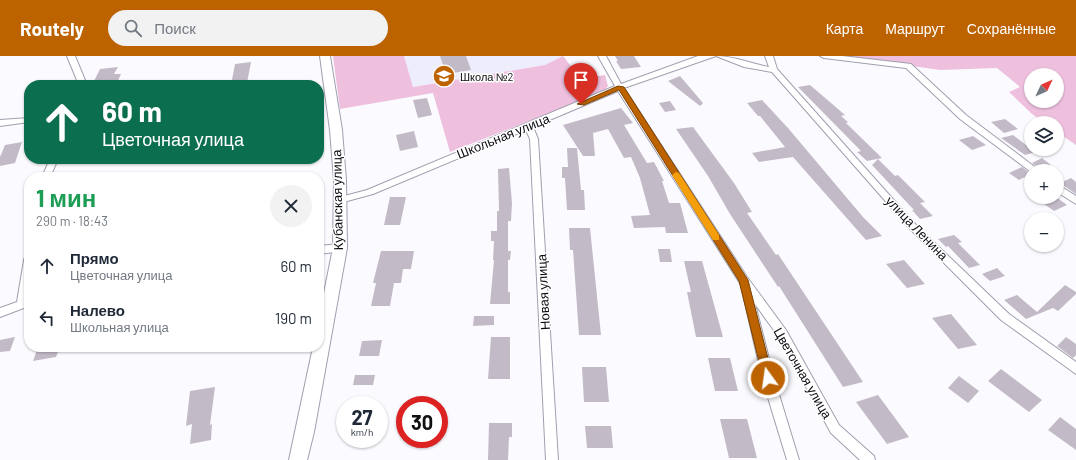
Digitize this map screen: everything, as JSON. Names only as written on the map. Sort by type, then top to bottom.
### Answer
[{"type":"main road","name":"Кубанская улица","points":[[324,332],[340,248],[340,200],[336,130],[325,56]]},
{"type":"main road","name":"Кубанская улица","points":[[298,460],[305,432],[320,352]]},
{"type":"street","points":[[71,56],[81,80]]},
{"type":"street","name":"Цветочная улица","points":[[602,56],[612,76],[743,280],[782,333],[835,429],[869,460]]},
{"type":"street","name":"Школьная улица","points":[[340,200],[370,192],[620,87],[701,58],[712,56]]},
{"type":"street","points":[[720,56],[747,65],[774,70]]},
{"type":"street","points":[[769,56],[774,70]]},
{"type":"street","points":[[824,56],[908,66],[963,117],[1027,164]]},
{"type":"street","name":"улица Ленина","points":[[774,70],[913,227],[1005,316],[1076,368]]},
{"type":"street","points":[[0,123],[24,121]]},
{"type":"street","name":"Новая улица","points":[[528,125],[534,139],[552,460]]},
{"type":"street","points":[[1064,192],[1076,201]]},
{"type":"street","points":[[324,250],[340,248]]},
{"type":"street","points":[[743,280],[768,378],[793,460]]},
{"type":"street","points":[[0,314],[24,303]]},
{"type":"shaded area","points":[[333,56],[404,56],[413,87],[545,65],[563,56],[581,79],[605,75],[608,86],[603,92],[450,152],[433,93],[340,109]]},
{"type":"shaded area","name":"Школа №2","points":[[404,56],[563,56],[545,65],[413,87]]},
{"type":"shaded area","points":[[842,56],[1076,56],[1076,145],[1064,137],[1064,116],[1035,116],[1026,108],[1064,108],[1064,68],[1024,68],[1024,106],[1009,92],[1020,87],[997,68],[940,70]]},
{"type":"building","points":[[440,56],[466,56],[471,70],[446,74]]},
{"type":"building","points":[[615,56],[634,56],[641,67],[621,69]]},
{"type":"building","points":[[251,62],[248,80],[232,80],[235,64]]},
{"type":"building","points":[[118,67],[114,74],[121,74],[118,80],[94,80],[100,69]]},
{"type":"building","points":[[680,76],[703,103],[700,106],[668,81]]},
{"type":"building","points":[[810,85],[845,115],[841,116],[848,122],[846,123],[882,158],[867,161],[857,152],[861,151],[798,87]]},
{"type":"building","points":[[427,98],[432,115],[418,118],[413,100]]},
{"type":"building","points":[[762,100],[788,128],[863,217],[882,236],[866,240],[793,157],[759,162],[752,153],[785,147],[760,116],[758,116],[747,103]]},
{"type":"building","points":[[670,101],[676,110],[665,112],[659,103]]},
{"type":"building","points":[[621,108],[633,123],[624,125],[647,163],[654,162],[664,181],[662,181],[669,203],[680,203],[688,233],[666,233],[665,227],[634,228],[631,216],[650,215],[640,178],[631,157],[624,158],[608,129],[593,133],[595,156],[583,156],[563,125]]},
{"type":"building","points":[[1005,119],[1018,129],[1004,133],[991,122]]},
{"type":"building","points":[[693,127],[734,183],[752,212],[747,213],[776,255],[778,254],[863,382],[843,387],[779,286],[778,287],[730,214],[708,176],[676,129]]},
{"type":"building","points":[[414,131],[418,147],[400,151],[396,135]]},
{"type":"building","points":[[1013,135],[1024,144],[1024,154],[1001,138]]},
{"type":"building","points":[[973,136],[986,145],[972,150],[959,140]]},
{"type":"building","points":[[22,142],[15,163],[0,166],[0,157],[5,145]]},
{"type":"building","points":[[567,148],[577,148],[581,190],[584,190],[585,210],[567,210],[565,178],[562,178],[562,167],[568,167]]},
{"type":"building","points":[[1042,158],[1050,164],[1033,164],[1032,163]]},
{"type":"building","points":[[878,159],[895,176],[898,175],[925,202],[920,203],[933,216],[920,219],[912,210],[914,210],[872,165]]},
{"type":"building","points":[[1022,167],[1024,169],[1024,178],[1019,180],[1009,173]]},
{"type":"building","points":[[509,168],[512,203],[511,221],[508,221],[508,251],[511,251],[510,260],[508,260],[508,292],[510,292],[510,304],[490,304],[494,260],[494,241],[491,241],[491,231],[497,231],[497,211],[499,211],[498,169]]},
{"type":"building","points":[[1071,178],[1076,182],[1076,194],[1064,186],[1064,181]]},
{"type":"building","points":[[390,197],[406,197],[400,225],[384,225]]},
{"type":"building","points":[[1064,203],[1067,205],[1054,211],[1044,204]]},
{"type":"building","points":[[569,228],[590,228],[601,335],[579,335],[573,250],[570,250]]},
{"type":"building","points":[[954,235],[962,242],[958,243],[980,265],[969,268],[948,246],[946,247],[938,239]]},
{"type":"building","points":[[658,249],[670,249],[672,262],[660,262]]},
{"type":"building","points":[[381,251],[414,251],[411,269],[403,269],[401,283],[394,283],[390,306],[371,306],[376,283],[373,283]]},
{"type":"building","points":[[904,260],[925,284],[907,288],[886,264]]},
{"type":"building","points":[[684,261],[702,261],[723,337],[696,337],[687,292],[691,292]]},
{"type":"building","points":[[997,268],[1005,276],[990,281],[982,274]]},
{"type":"building","points":[[1065,285],[1076,292],[1076,294],[1058,311],[1053,308],[1026,319],[1004,300],[1017,295],[1037,312]]},
{"type":"building","points":[[951,314],[977,345],[958,349],[932,318]]},
{"type":"building","points":[[474,316],[494,316],[494,325],[473,326]]},
{"type":"building","points":[[15,337],[10,351],[0,352],[0,340]]},
{"type":"building","points":[[491,337],[510,337],[510,379],[488,379]]},
{"type":"building","points":[[1066,337],[1076,344],[1076,355],[1073,358],[1057,346]]},
{"type":"building","points":[[382,340],[379,356],[359,356],[362,341]]},
{"type":"building","points":[[36,352],[58,352],[56,357],[33,361]]},
{"type":"building","points":[[708,358],[730,358],[738,391],[715,391]]},
{"type":"building","points":[[582,367],[606,367],[609,402],[584,402]]},
{"type":"building","points":[[1001,369],[1042,400],[1029,412],[988,381]]},
{"type":"building","points":[[355,375],[375,375],[373,385],[353,385]]},
{"type":"building","points":[[959,376],[979,391],[968,403],[948,388]]},
{"type":"building","points":[[215,387],[210,425],[212,424],[211,440],[190,444],[192,424],[186,426],[190,391]]},
{"type":"building","points":[[878,395],[909,437],[887,444],[856,402]]},
{"type":"building","points":[[1060,417],[1076,429],[1076,450],[1048,430]]},
{"type":"building","points":[[720,419],[747,419],[757,458],[729,458]]},
{"type":"building","points":[[489,423],[512,423],[512,437],[509,437],[508,460],[488,460]]},
{"type":"building","points":[[585,426],[611,426],[613,448],[587,448]]},
{"type":"slow traffic","points":[[676,175],[716,237]]},
{"type":"place","name":"Школа №2","points":[[444,76]]},
{"type":"route","points":[[581,104],[620,87],[743,280],[768,378]]}]
